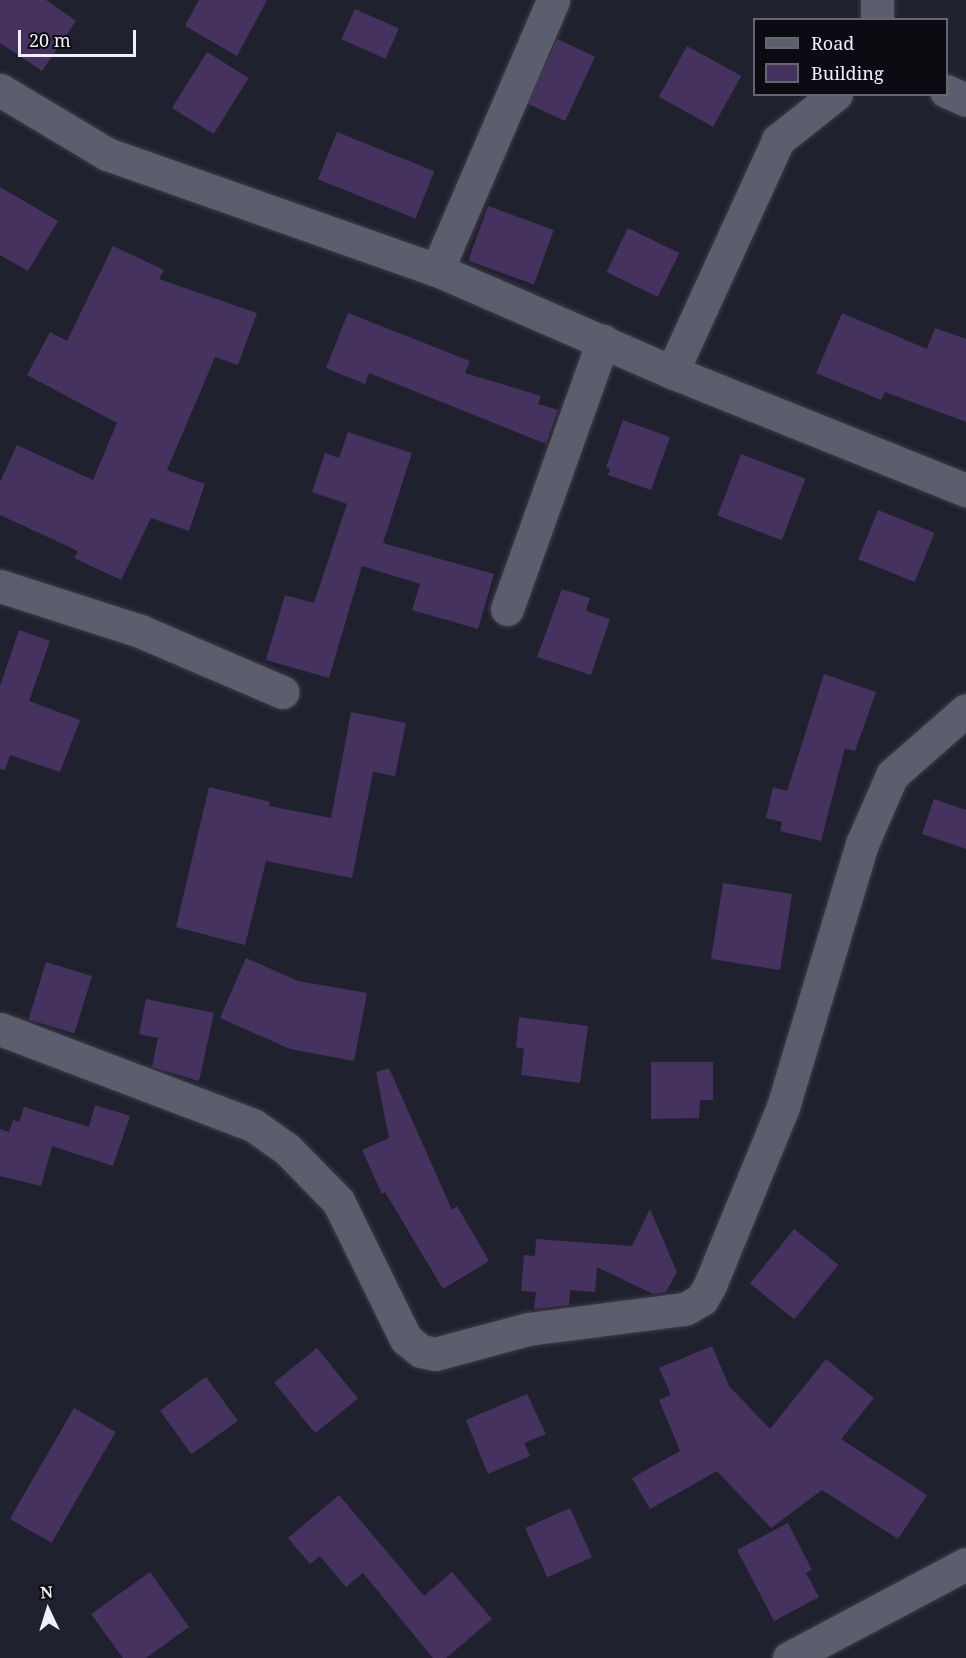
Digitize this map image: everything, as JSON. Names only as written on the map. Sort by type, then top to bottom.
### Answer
[{"type":"street","points":[[877,0],[877,18]]},
{"type":"street","points":[[437,270],[553,1]]},
{"type":"street","points":[[0,90],[107,154],[437,270],[672,372],[966,490]]},
{"type":"street","points":[[948,92],[966,100]]},
{"type":"street","points":[[672,372],[778,140],[833,96]]},
{"type":"street","points":[[507,609],[603,341]]},
{"type":"street","points":[[0,586],[140,631],[282,692]]},
{"type":"street","points":[[0,1029],[253,1125],[287,1149],[338,1201],[406,1339],[421,1351],[435,1354],[528,1329],[685,1309],[702,1299],[710,1285],[783,1107],[862,844],[892,775],[966,710]]},
{"type":"street","points":[[789,1658],[966,1564]]},
{"type":"building","points":[[0,0],[46,0],[76,21],[42,71],[0,43]]},
{"type":"building","points":[[199,0],[267,0],[237,56],[185,26]]},
{"type":"building","points":[[355,9],[399,29],[385,59],[342,39]]},
{"type":"building","points":[[557,39],[595,57],[565,121],[527,103]]},
{"type":"building","points":[[687,46],[741,76],[713,127],[659,97]]},
{"type":"building","points":[[207,52],[249,78],[214,134],[172,108]]},
{"type":"building","points":[[337,132],[434,171],[415,219],[318,179]]},
{"type":"building","points":[[0,187],[58,221],[28,271],[0,255]]},
{"type":"building","points":[[488,206],[554,230],[534,284],[468,261]]},
{"type":"building","points":[[628,228],[679,253],[658,297],[607,272]]},
{"type":"building","points":[[113,246],[164,270],[159,279],[257,313],[238,365],[215,357],[167,470],[205,484],[189,531],[151,518],[121,580],[74,558],[78,551],[0,515],[0,482],[17,445],[93,480],[117,423],[27,375],[50,332],[67,341]]},
{"type":"building","points":[[348,313],[470,361],[465,373],[541,396],[538,404],[558,410],[546,444],[369,373],[365,384],[326,368]]},
{"type":"building","points":[[842,313],[927,349],[935,328],[966,339],[966,422],[885,392],[881,400],[816,373]]},
{"type":"building","points":[[623,420],[670,437],[651,490],[608,475],[610,469],[606,467]]},
{"type":"building","points":[[348,432],[412,453],[383,543],[494,574],[478,629],[412,610],[420,584],[362,566],[329,678],[266,660],[285,595],[314,603],[347,504],[312,492],[325,453],[339,458]]},
{"type":"building","points":[[741,454],[805,479],[782,540],[717,516]]},
{"type":"building","points":[[878,510],[935,533],[915,582],[858,559]]},
{"type":"building","points":[[562,589],[590,598],[586,611],[610,619],[591,675],[537,657]]},
{"type":"building","points":[[19,630],[50,641],[29,701],[80,720],[60,772],[10,755],[5,770],[0,769],[0,686]]},
{"type":"building","points":[[824,674],[876,692],[855,751],[845,748],[821,841],[780,831],[782,822],[766,818],[773,787],[787,791]]},
{"type":"building","points":[[351,712],[406,723],[395,776],[373,772],[352,878],[266,861],[245,945],[176,927],[209,787],[270,802],[269,806],[331,818]]},
{"type":"building","points":[[934,799],[966,810],[966,849],[922,834]]},
{"type":"building","points":[[723,883],[792,894],[780,970],[711,959]]},
{"type":"building","points":[[246,958],[298,981],[367,993],[354,1061],[290,1049],[220,1018]]},
{"type":"building","points":[[46,962],[92,976],[74,1033],[28,1019]]},
{"type":"building","points":[[146,999],[214,1013],[199,1081],[152,1067],[158,1038],[139,1034]]},
{"type":"building","points":[[519,1017],[588,1026],[580,1083],[521,1075],[524,1049],[516,1047]]},
{"type":"building","points":[[651,1062],[713,1062],[713,1100],[700,1100],[699,1118],[651,1119]]},
{"type":"building","points":[[389,1068],[452,1210],[457,1206],[489,1261],[443,1289],[385,1192],[382,1194],[362,1150],[389,1138],[376,1072]]},
{"type":"building","points":[[95,1105],[130,1116],[113,1166],[52,1146],[41,1186],[0,1176],[0,1129],[9,1132],[13,1120],[19,1122],[24,1107],[89,1127]]},
{"type":"building","points":[[650,1209],[677,1272],[666,1292],[653,1294],[597,1267],[595,1292],[570,1290],[569,1305],[534,1309],[536,1292],[521,1291],[524,1255],[535,1256],[536,1239],[632,1246]]},
{"type":"building","points":[[794,1229],[838,1265],[794,1319],[750,1283]]},
{"type":"building","points":[[712,1346],[729,1386],[770,1429],[826,1359],[874,1398],[841,1439],[927,1495],[898,1539],[822,1490],[771,1528],[717,1471],[650,1509],[632,1478],[680,1451],[659,1400],[671,1395],[659,1368]]},
{"type":"building","points":[[317,1348],[358,1399],[315,1433],[274,1383]]},
{"type":"building","points":[[206,1377],[238,1421],[192,1454],[160,1411]]},
{"type":"building","points":[[527,1394],[546,1434],[524,1443],[530,1456],[488,1474],[466,1420]]},
{"type":"building","points":[[74,1408],[116,1432],[52,1543],[10,1519]]},
{"type":"building","points":[[339,1495],[424,1596],[452,1572],[492,1619],[446,1658],[433,1658],[363,1573],[346,1587],[320,1556],[310,1564],[288,1538]]},
{"type":"building","points":[[570,1508],[592,1557],[547,1577],[525,1528]]},
{"type":"building","points":[[788,1523],[812,1570],[806,1573],[819,1597],[774,1621],[737,1550]]},
{"type":"building","points":[[150,1572],[189,1627],[146,1658],[123,1658],[91,1614]]}]
